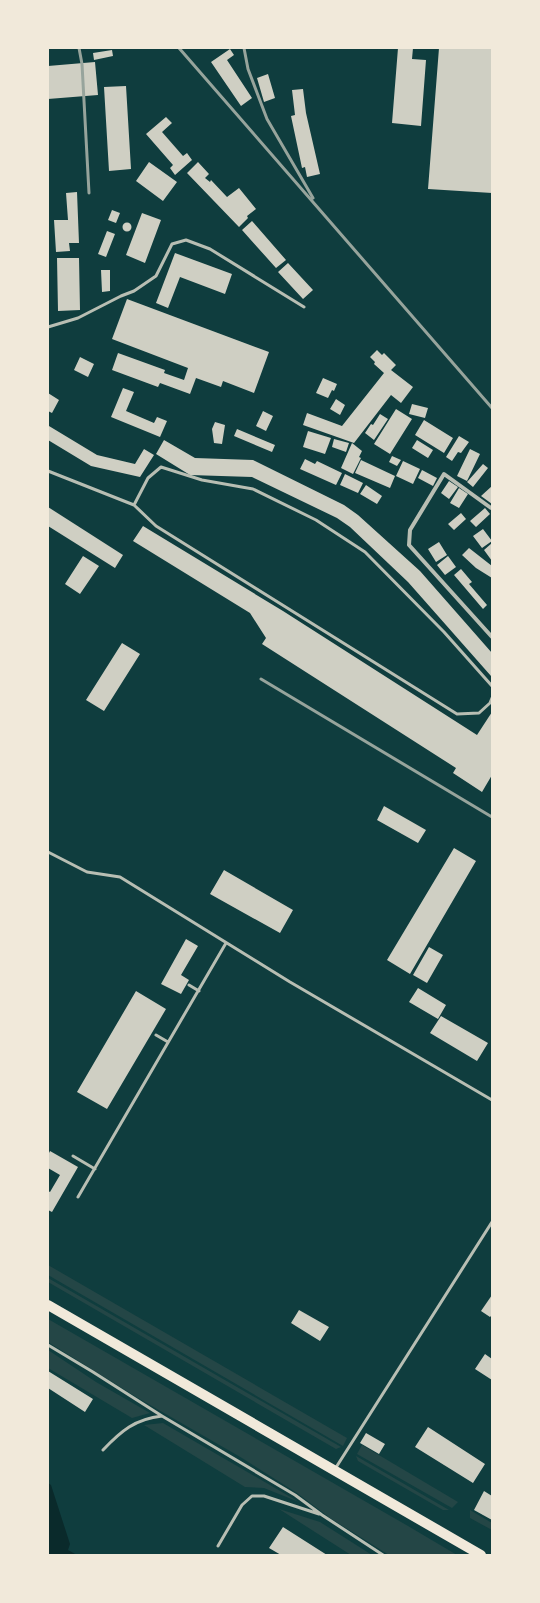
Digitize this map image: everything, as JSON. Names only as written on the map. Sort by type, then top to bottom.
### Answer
[{"type":"main road","points":[[48,1305],[481,1555]]},
{"type":"street","points":[[491,508],[444,474],[410,530],[409,545],[492,637]]},
{"type":"lane","points":[[48,327],[78,318],[134,291],[156,276],[172,244],[186,240],[210,249],[304,306]]},
{"type":"lane","points":[[134,505],[148,478],[161,467],[202,480],[253,489],[316,520],[365,552],[444,632],[492,686]]},
{"type":"lane","points":[[48,471],[134,505],[156,526],[457,714],[479,713],[490,703],[492,698]]},
{"type":"lane","points":[[48,852],[87,872],[120,877],[290,982],[492,1100]]},
{"type":"lane","points":[[78,1197],[226,943]]},
{"type":"lane","points":[[189,985],[199,991]]},
{"type":"lane","points":[[156,1035],[168,1042]]},
{"type":"lane","points":[[73,1156],[95,1169]]},
{"type":"lane","points":[[334,1470],[492,1222]]},
{"type":"lane","points":[[48,1345],[162,1416],[295,1495],[322,1516],[383,1555]]},
{"type":"lane","points":[[103,1450],[119,1433],[140,1421],[162,1416]]},
{"type":"lane","points":[[218,1546],[242,1505],[252,1496],[264,1496],[322,1516]]},
{"type":"shaded area","points":[[48,1265],[347,1438],[343,1446],[48,1275]]},
{"type":"shaded area","points":[[48,1278],[341,1447],[336,1449],[48,1282]]},
{"type":"shaded area","points":[[48,1319],[457,1555],[389,1555],[330,1518],[297,1493],[242,1458],[138,1398],[48,1342]]},
{"type":"shaded area","points":[[48,1350],[96,1382],[150,1413],[132,1418],[48,1368]]},
{"type":"shaded area","points":[[163,1423],[299,1502],[264,1488],[245,1487],[144,1425]]},
{"type":"shaded area","points":[[362,1445],[458,1502],[452,1508],[357,1454]]},
{"type":"shaded area","points":[[356,1456],[449,1510],[443,1510],[358,1461]]},
{"type":"shaded area","points":[[48,1483],[51,1485],[70,1544],[68,1550],[77,1555],[48,1555]]},
{"type":"shaded area","points":[[279,1509],[320,1522],[372,1555],[351,1555]]},
{"type":"shaded area","points":[[470,1510],[492,1523],[492,1530],[470,1518]]},
{"type":"building","points":[[398,48],[413,48],[412,59],[426,60],[421,126],[392,123]]},
{"type":"building","points":[[439,48],[492,48],[492,193],[428,189]]},
{"type":"building","points":[[230,49],[234,55],[227,60],[252,98],[241,106],[211,62]]},
{"type":"building","points":[[112,50],[113,56],[94,60],[93,53]]},
{"type":"building","points":[[95,62],[98,95],[48,99],[48,66]]},
{"type":"building","points":[[268,74],[275,98],[264,102],[257,78]]},
{"type":"building","points":[[126,86],[131,169],[109,171],[104,87]]},
{"type":"building","points":[[303,89],[306,113],[320,174],[307,177],[305,167],[302,168],[291,116],[295,115],[292,90]]},
{"type":"building","points":[[166,117],[172,123],[162,132],[183,156],[187,153],[192,160],[175,175],[170,168],[173,165],[146,134]]},
{"type":"building","points":[[149,162],[177,182],[163,201],[136,181]]},
{"type":"building","points":[[198,162],[209,174],[205,178],[210,182],[211,180],[227,197],[239,188],[256,209],[247,216],[248,218],[239,227],[187,173]]},
{"type":"building","points":[[77,192],[79,243],[69,243],[70,251],[56,252],[54,220],[68,220],[66,193]]},
{"type":"building","points":[[112,210],[120,213],[116,223],[108,220]]},
{"type":"building","points":[[142,213],[161,220],[145,263],[126,255]]},
{"type":"building","points":[[252,221],[286,260],[276,268],[242,230]]},
{"type":"building","points":[[127,222],[132,227],[127,232],[122,227]]},
{"type":"building","points":[[107,231],[115,234],[106,257],[98,254]]},
{"type":"building","points":[[175,253],[232,274],[225,294],[180,277],[168,308],[156,303]]},
{"type":"building","points":[[57,258],[79,258],[80,310],[58,311]]},
{"type":"building","points":[[288,263],[313,290],[303,299],[278,272]]},
{"type":"building","points":[[101,270],[110,270],[110,291],[102,292]]},
{"type":"building","points":[[127,299],[269,352],[254,393],[223,381],[221,387],[196,378],[190,394],[160,383],[158,387],[112,370],[118,353],[165,370],[164,373],[184,380],[188,368],[112,339]]},
{"type":"building","points":[[377,350],[382,355],[384,353],[396,365],[391,370],[413,387],[401,403],[391,395],[354,443],[303,425],[307,413],[342,426],[384,373],[374,364],[375,362],[370,357]]},
{"type":"building","points":[[80,357],[94,364],[88,377],[74,370]]},
{"type":"building","points":[[323,378],[337,384],[334,391],[332,390],[328,398],[316,393]]},
{"type":"building","points":[[123,388],[134,392],[126,411],[154,423],[157,417],[167,421],[160,437],[111,417]]},
{"type":"building","points":[[48,393],[59,400],[52,413],[48,411]]},
{"type":"building","points":[[336,399],[345,405],[340,415],[330,409]]},
{"type":"building","points":[[412,404],[428,408],[425,418],[409,414]]},
{"type":"building","points":[[396,409],[412,419],[390,454],[374,444]]},
{"type":"building","points":[[263,411],[273,416],[266,431],[256,426]]},
{"type":"building","points":[[380,414],[388,419],[374,440],[365,433],[371,424],[373,425]]},
{"type":"building","points":[[424,420],[453,438],[444,453],[415,435]]},
{"type":"building","points":[[215,422],[225,425],[222,444],[214,443],[212,429]]},
{"type":"building","points":[[49,426],[97,455],[135,464],[144,449],[154,455],[140,477],[91,466],[48,440]]},
{"type":"building","points":[[237,429],[275,445],[272,452],[234,436]]},
{"type":"building","points":[[308,431],[331,438],[325,454],[303,447]]},
{"type":"building","points":[[459,436],[469,442],[461,453],[458,452],[452,461],[446,457]]},
{"type":"building","points":[[334,439],[349,443],[346,452],[332,447]]},
{"type":"building","points":[[164,440],[195,458],[253,460],[344,505],[358,515],[420,571],[492,653],[492,675],[491,676],[408,582],[350,527],[337,518],[252,477],[190,475],[156,454]]},
{"type":"building","points":[[417,440],[433,450],[428,458],[412,448]]},
{"type":"building","points":[[352,443],[362,451],[359,457],[361,458],[353,474],[341,468]]},
{"type":"building","points":[[470,449],[480,454],[467,481],[457,476]]},
{"type":"building","points":[[392,456],[401,460],[397,466],[389,462]]},
{"type":"building","points":[[305,459],[315,464],[317,461],[342,473],[336,485],[300,469]]},
{"type":"building","points":[[361,460],[395,476],[390,488],[355,473]]},
{"type":"building","points":[[403,461],[420,469],[413,484],[396,476]]},
{"type":"building","points":[[483,464],[488,468],[473,487],[467,482]]},
{"type":"building","points":[[422,470],[437,478],[433,486],[418,478]]},
{"type":"building","points":[[345,474],[363,483],[358,493],[340,485]]},
{"type":"building","points":[[449,481],[458,487],[449,499],[441,493]]},
{"type":"building","points":[[366,485],[382,496],[377,504],[360,494]]},
{"type":"building","points":[[492,486],[492,504],[481,496]]},
{"type":"building","points":[[459,488],[468,494],[459,508],[450,503]]},
{"type":"building","points":[[48,507],[123,555],[115,568],[48,526]]},
{"type":"building","points":[[485,508],[490,514],[476,527],[470,521]]},
{"type":"building","points":[[461,513],[466,519],[454,530],[448,524]]},
{"type":"building","points":[[143,526],[283,611],[477,735],[492,712],[492,775],[482,792],[453,773],[456,768],[262,644],[266,638],[250,613],[133,541]]},
{"type":"building","points":[[483,529],[492,541],[482,548],[473,536]]},
{"type":"building","points":[[439,542],[447,555],[436,562],[428,549]]},
{"type":"building","points":[[492,543],[492,561],[484,550]]},
{"type":"building","points":[[469,548],[492,566],[492,578],[476,568],[462,555]]},
{"type":"building","points":[[83,556],[99,566],[80,594],[65,584]]},
{"type":"building","points":[[448,556],[456,567],[445,575],[437,565]]},
{"type":"building","points":[[461,569],[472,582],[469,584],[487,605],[483,609],[454,575]]},
{"type":"building","points":[[122,643],[140,654],[104,711],[86,700]]},
{"type":"building","points":[[384,806],[426,830],[418,843],[377,820]]},
{"type":"building","points":[[454,848],[476,861],[410,974],[387,960]]},
{"type":"building","points":[[224,870],[293,910],[280,933],[210,894]]},
{"type":"building","points":[[186,939],[198,946],[181,975],[189,980],[181,994],[161,984]]},
{"type":"building","points":[[429,947],[443,955],[427,983],[413,975]]},
{"type":"building","points":[[418,988],[446,1005],[438,1019],[409,1002]]},
{"type":"building","points":[[136,991],[166,1009],[107,1109],[77,1092]]},
{"type":"building","points":[[441,1016],[488,1043],[477,1061],[430,1033]]},
{"type":"building","points":[[50,1151],[78,1167],[52,1212],[48,1210],[48,1191],[50,1192],[60,1175],[48,1168],[48,1155]]},
{"type":"building","points":[[492,1295],[492,1315],[490,1317],[481,1311]]},
{"type":"building","points":[[299,1310],[329,1327],[320,1341],[291,1323]]},
{"type":"building","points":[[485,1354],[492,1359],[492,1380],[475,1369]]},
{"type":"building","points":[[48,1371],[93,1399],[85,1412],[48,1388]]},
{"type":"building","points":[[428,1427],[485,1464],[473,1483],[415,1447]]},
{"type":"building","points":[[366,1433],[385,1444],[379,1454],[360,1443]]},
{"type":"building","points":[[484,1491],[492,1496],[492,1520],[474,1510]]},
{"type":"building","points":[[283,1527],[327,1555],[281,1555],[269,1548]]},
{"type":"railway","points":[[79,48],[82,64],[89,193]]},
{"type":"railway","points":[[179,48],[492,408]]},
{"type":"railway","points":[[244,48],[248,69],[267,119],[313,198]]},
{"type":"railway","points":[[261,679],[492,817]]}]
